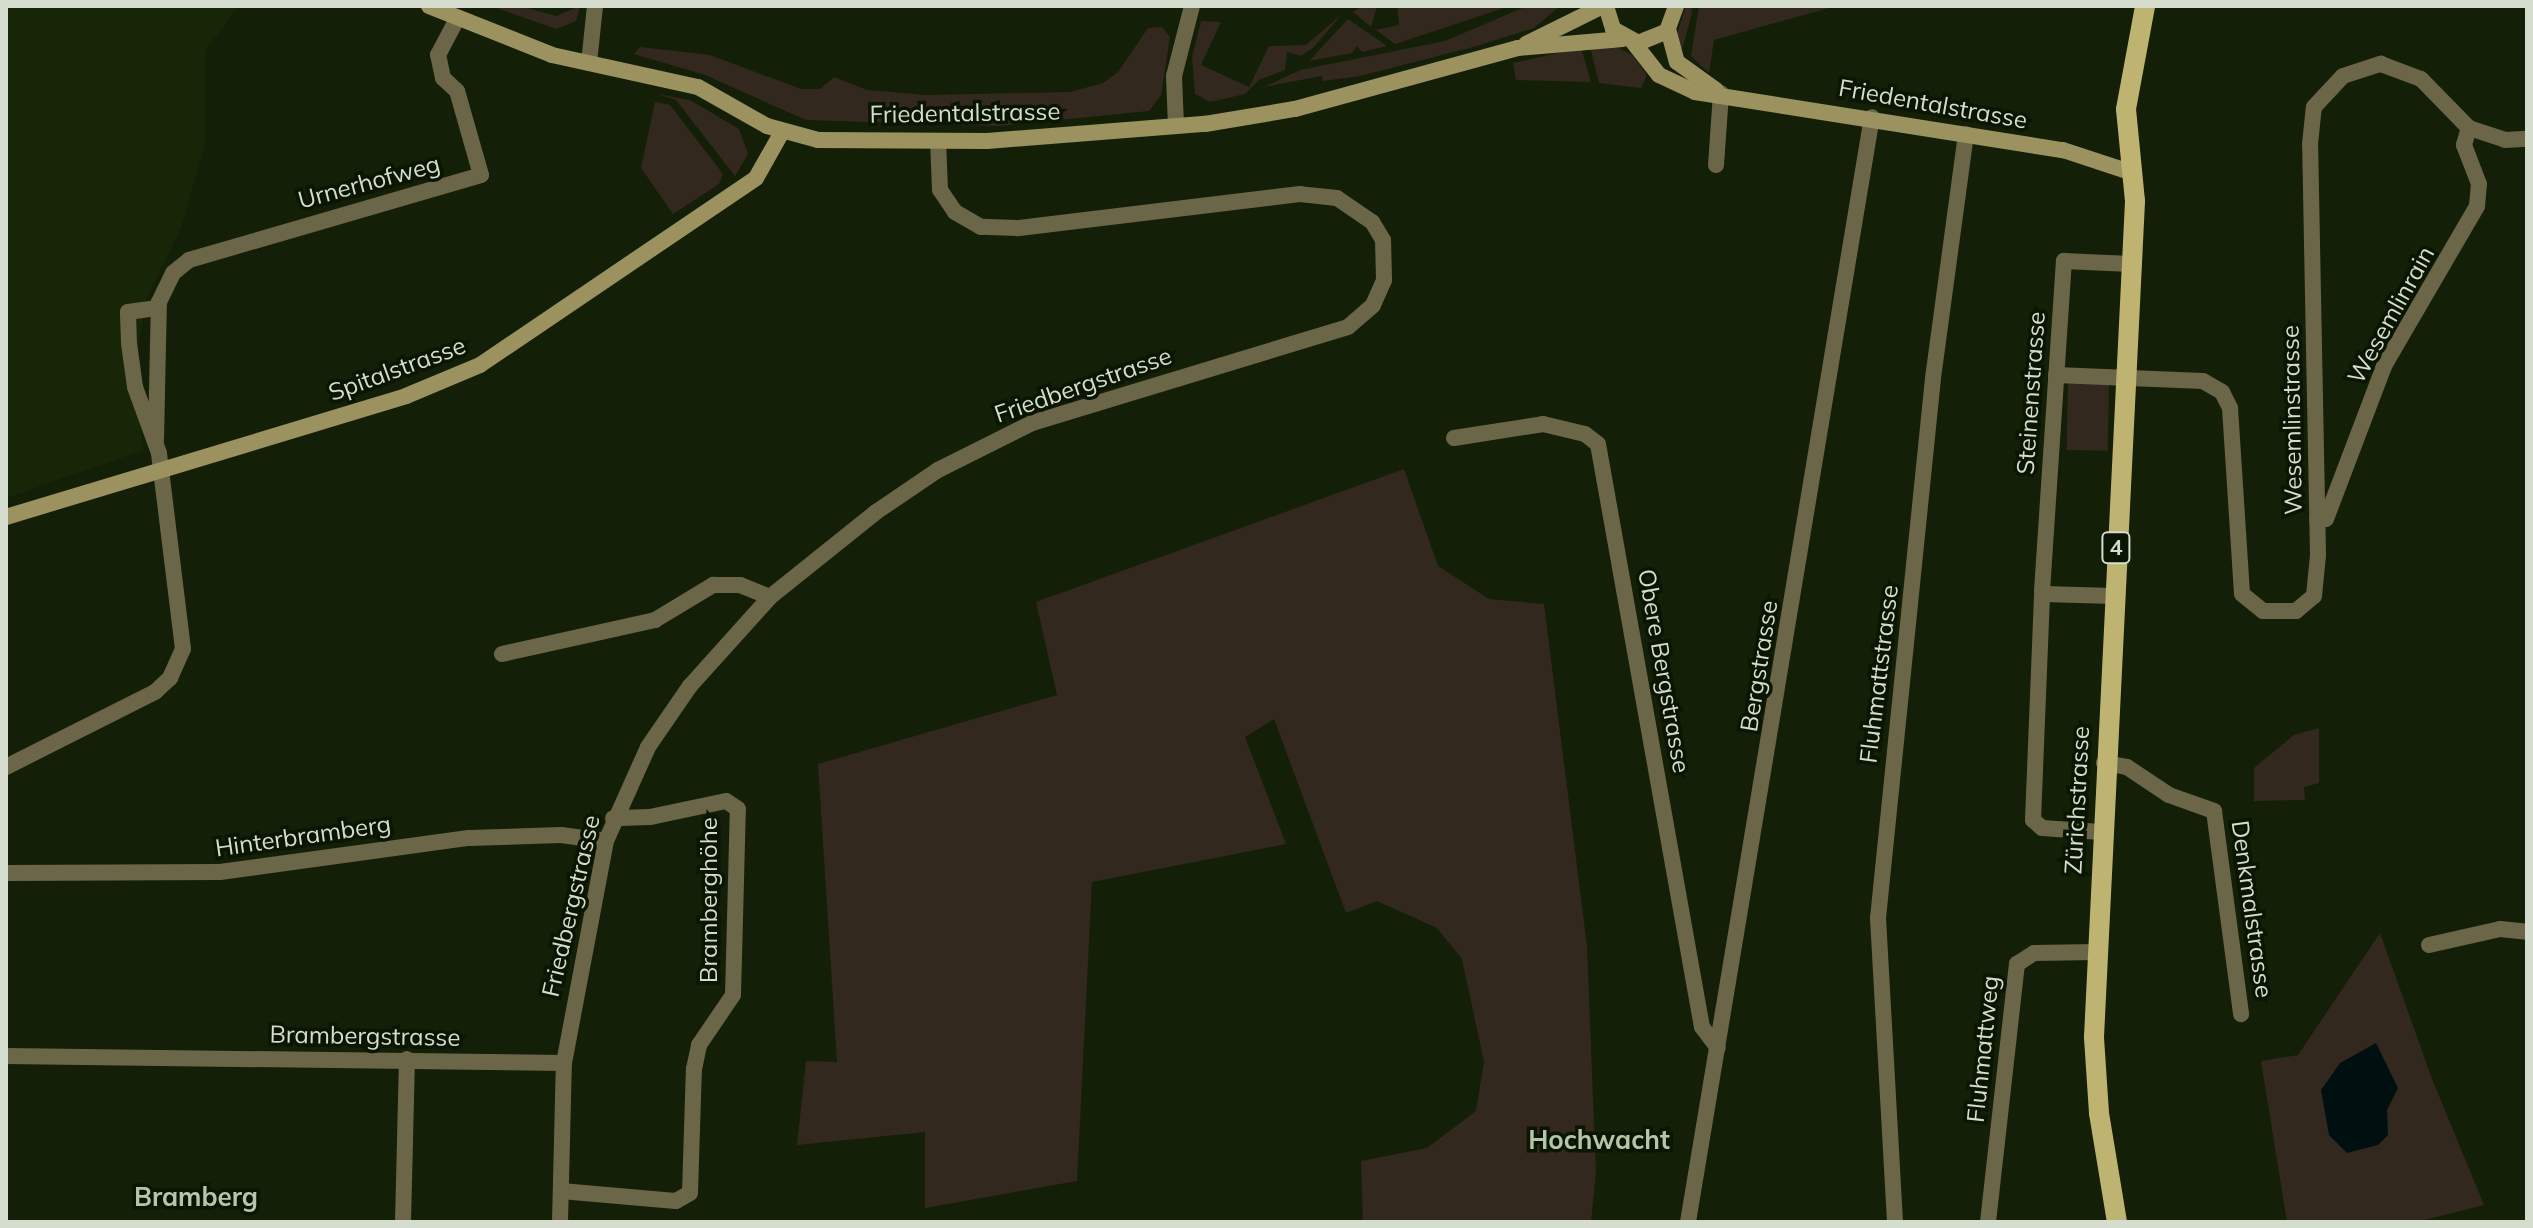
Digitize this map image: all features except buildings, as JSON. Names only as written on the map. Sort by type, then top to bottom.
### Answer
[{"type":"main road","name":"Friedentalstrasse","points":[[429,6],[533,49],[698,87],[782,132],[807,140],[938,141],[1176,126],[1295,109],[1518,48],[1604,6]]},
{"type":"main road","points":[[1604,6],[1608,21],[1628,41],[1651,41],[1668,29],[1676,6]]},
{"type":"main road","name":"4","points":[[2133,173],[2125,140],[2126,109],[2145,6]]},
{"type":"main road","name":"Friedentalstrasse","points":[[1668,29],[1677,62],[1721,93]]},
{"type":"main road","name":"Friedentalstrasse","points":[[1518,48],[1628,41],[1669,81],[1695,92],[1721,93],[1872,117],[2094,157],[2133,173]]},
{"type":"main road","name":"Spitalstrasse","points":[[6,517],[406,396],[480,365],[756,178],[782,132]]},
{"type":"main road","name":"Zürichstrasse","points":[[2117,1222],[2095,1066],[2096,952],[2133,173]]},
{"type":"street","points":[[589,63],[595,6]]},
{"type":"street","points":[[1176,126],[1174,76],[1192,6]]},
{"type":"street","name":"Urnerhofweg","points":[[6,767],[155,692],[170,678],[183,649],[182,620],[156,440],[158,308],[164,287],[189,260],[481,175],[457,91],[443,78],[438,55],[442,42],[457,19]]},
{"type":"street","name":"Wesemlinstrasse","points":[[2124,379],[2203,381],[2222,392],[2230,408],[2238,580],[2251,605],[2285,614],[2314,596],[2317,520],[2310,144],[2314,107],[2343,76],[2381,64],[2421,79],[2469,128],[2505,140],[2527,139]]},
{"type":"street","points":[[1716,165],[1721,93]]},
{"type":"street","name":"Bergstrasse","points":[[1688,1222],[1872,117]]},
{"type":"street","name":"Wesemlinrain","points":[[2317,520],[2326,519],[2384,366],[2477,206],[2479,184],[2464,145],[2469,128]]},
{"type":"street","name":"Fluhmattstrasse","points":[[1895,1222],[1878,918],[1933,378],[1974,135]]},
{"type":"street","name":"Friedbergstrasse","points":[[564,1063],[613,818],[648,747],[690,686],[770,597],[876,512],[938,470],[1012,432],[1348,327],[1373,305],[1384,280],[1378,231],[1359,208],[1337,198],[1300,194],[1017,228],[981,227],[955,212],[940,190],[938,141]]},
{"type":"street","name":"Steinenstrasse","points":[[2101,832],[2042,828],[2033,820],[2043,594],[2064,261],[2131,264]]},
{"type":"street","name":"Urnerhofweg","points":[[156,440],[147,430],[135,387],[128,312],[158,308]]},
{"type":"street","points":[[2056,375],[2124,379]]},
{"type":"street","name":"Obere Bergstrasse","points":[[1454,438],[1543,424],[1576,431],[1598,444],[1702,1027],[1718,1048]]},
{"type":"street","points":[[502,654],[655,620],[713,585],[740,585],[770,597]]},
{"type":"street","points":[[2043,594],[2114,596]]},
{"type":"street","name":"Denkmalstrasse","points":[[2104,763],[2127,767],[2169,795],[2214,811],[2241,1014]]},
{"type":"street","name":"Bramberghöhe","points":[[561,1191],[676,1201],[690,1193],[694,1069],[699,1045],[733,995],[738,809],[726,801],[650,817],[613,818]]},
{"type":"street","name":"Hinterbramberg","points":[[6,873],[220,872],[469,838],[561,835],[606,841]]},
{"type":"street","points":[[2429,945],[2500,929],[2527,932]]},
{"type":"street","name":"Fluhmattweg","points":[[1988,1222],[2017,964],[2034,953],[2096,952]]},
{"type":"street","name":"Brambergstrasse","points":[[6,1056],[564,1063]]},
{"type":"street","points":[[403,1222],[407,1059]]},
{"type":"street","points":[[560,1222],[564,1063]]},
{"type":"shaded area","points":[[6,6],[239,6],[205,51],[205,145],[181,228],[146,300],[133,378],[144,450],[6,498]]},
{"type":"shaded area","points":[[491,6],[520,6],[556,16],[580,6],[576,21],[556,29]]},
{"type":"shaded area","points":[[1362,6],[1377,6],[1371,27],[1353,12]]},
{"type":"shaded area","points":[[1397,6],[1510,6],[1395,44],[1376,30],[1399,25]]},
{"type":"shaded area","points":[[1527,6],[1560,6],[1534,28],[1477,46],[1360,76],[1323,81],[1322,76],[1264,87],[1300,70],[1445,41]]},
{"type":"shaded area","points":[[1686,6],[1691,6],[1692,13],[1682,50],[1676,37]]},
{"type":"shaded area","points":[[1699,6],[1836,6],[1714,40],[1709,73],[1691,56]]},
{"type":"shaded area","points":[[1342,14],[1314,47],[1301,56],[1287,52],[1285,70],[1259,80],[1245,94],[1210,102],[1195,94],[1192,57],[1201,21],[1221,22],[1201,65],[1249,87],[1269,46],[1306,45]]},
{"type":"shaded area","points":[[1348,19],[1387,46],[1362,52],[1357,46],[1352,53],[1309,61]]},
{"type":"shaded area","points":[[1162,27],[1170,37],[1161,95],[1149,111],[998,126],[806,120],[705,75],[634,54],[640,47],[710,55],[801,89],[820,89],[834,77],[867,90],[926,95],[1070,92],[1103,83],[1118,72],[1148,28]]},
{"type":"shaded area","points":[[1615,46],[1632,55],[1647,75],[1641,88],[1599,83],[1590,47]]},
{"type":"shaded area","points":[[1581,48],[1591,82],[1516,80],[1513,63]]},
{"type":"shaded area","points":[[657,94],[690,100],[739,129],[748,154],[735,176],[676,100]]},
{"type":"shaded area","points":[[655,102],[670,105],[723,174],[719,184],[673,214],[641,168]]},
{"type":"shaded area","points":[[2068,380],[2109,381],[2108,451],[2067,450]]},
{"type":"shaded area","points":[[1404,469],[1438,566],[1489,599],[1544,604],[1587,946],[1596,1173],[1591,1222],[1363,1222],[1361,1161],[1427,1148],[1476,1111],[1484,1062],[1462,959],[1437,928],[1377,901],[1346,913],[1274,719],[1245,737],[1286,844],[1092,882],[1077,1181],[925,1208],[925,1132],[797,1145],[806,1061],[837,1062],[818,764],[1057,695],[1036,602]]},
{"type":"shaded area","points":[[2319,728],[2319,783],[2304,787],[2305,800],[2254,801],[2254,768],[2294,735]]},
{"type":"shaded area","points":[[2380,933],[2432,1079],[2484,1205],[2417,1222],[2287,1222],[2261,1061],[2298,1055]]},
{"type":"shaded area","points":[[2376,1043],[2398,1088],[2387,1110],[2388,1135],[2378,1145],[2347,1153],[2329,1135],[2321,1090],[2340,1063]]},
{"type":"district","name":"Hochwacht","points":[[1599,1140]]},
{"type":"district","name":"Bramberg","points":[[196,1197]]}]
